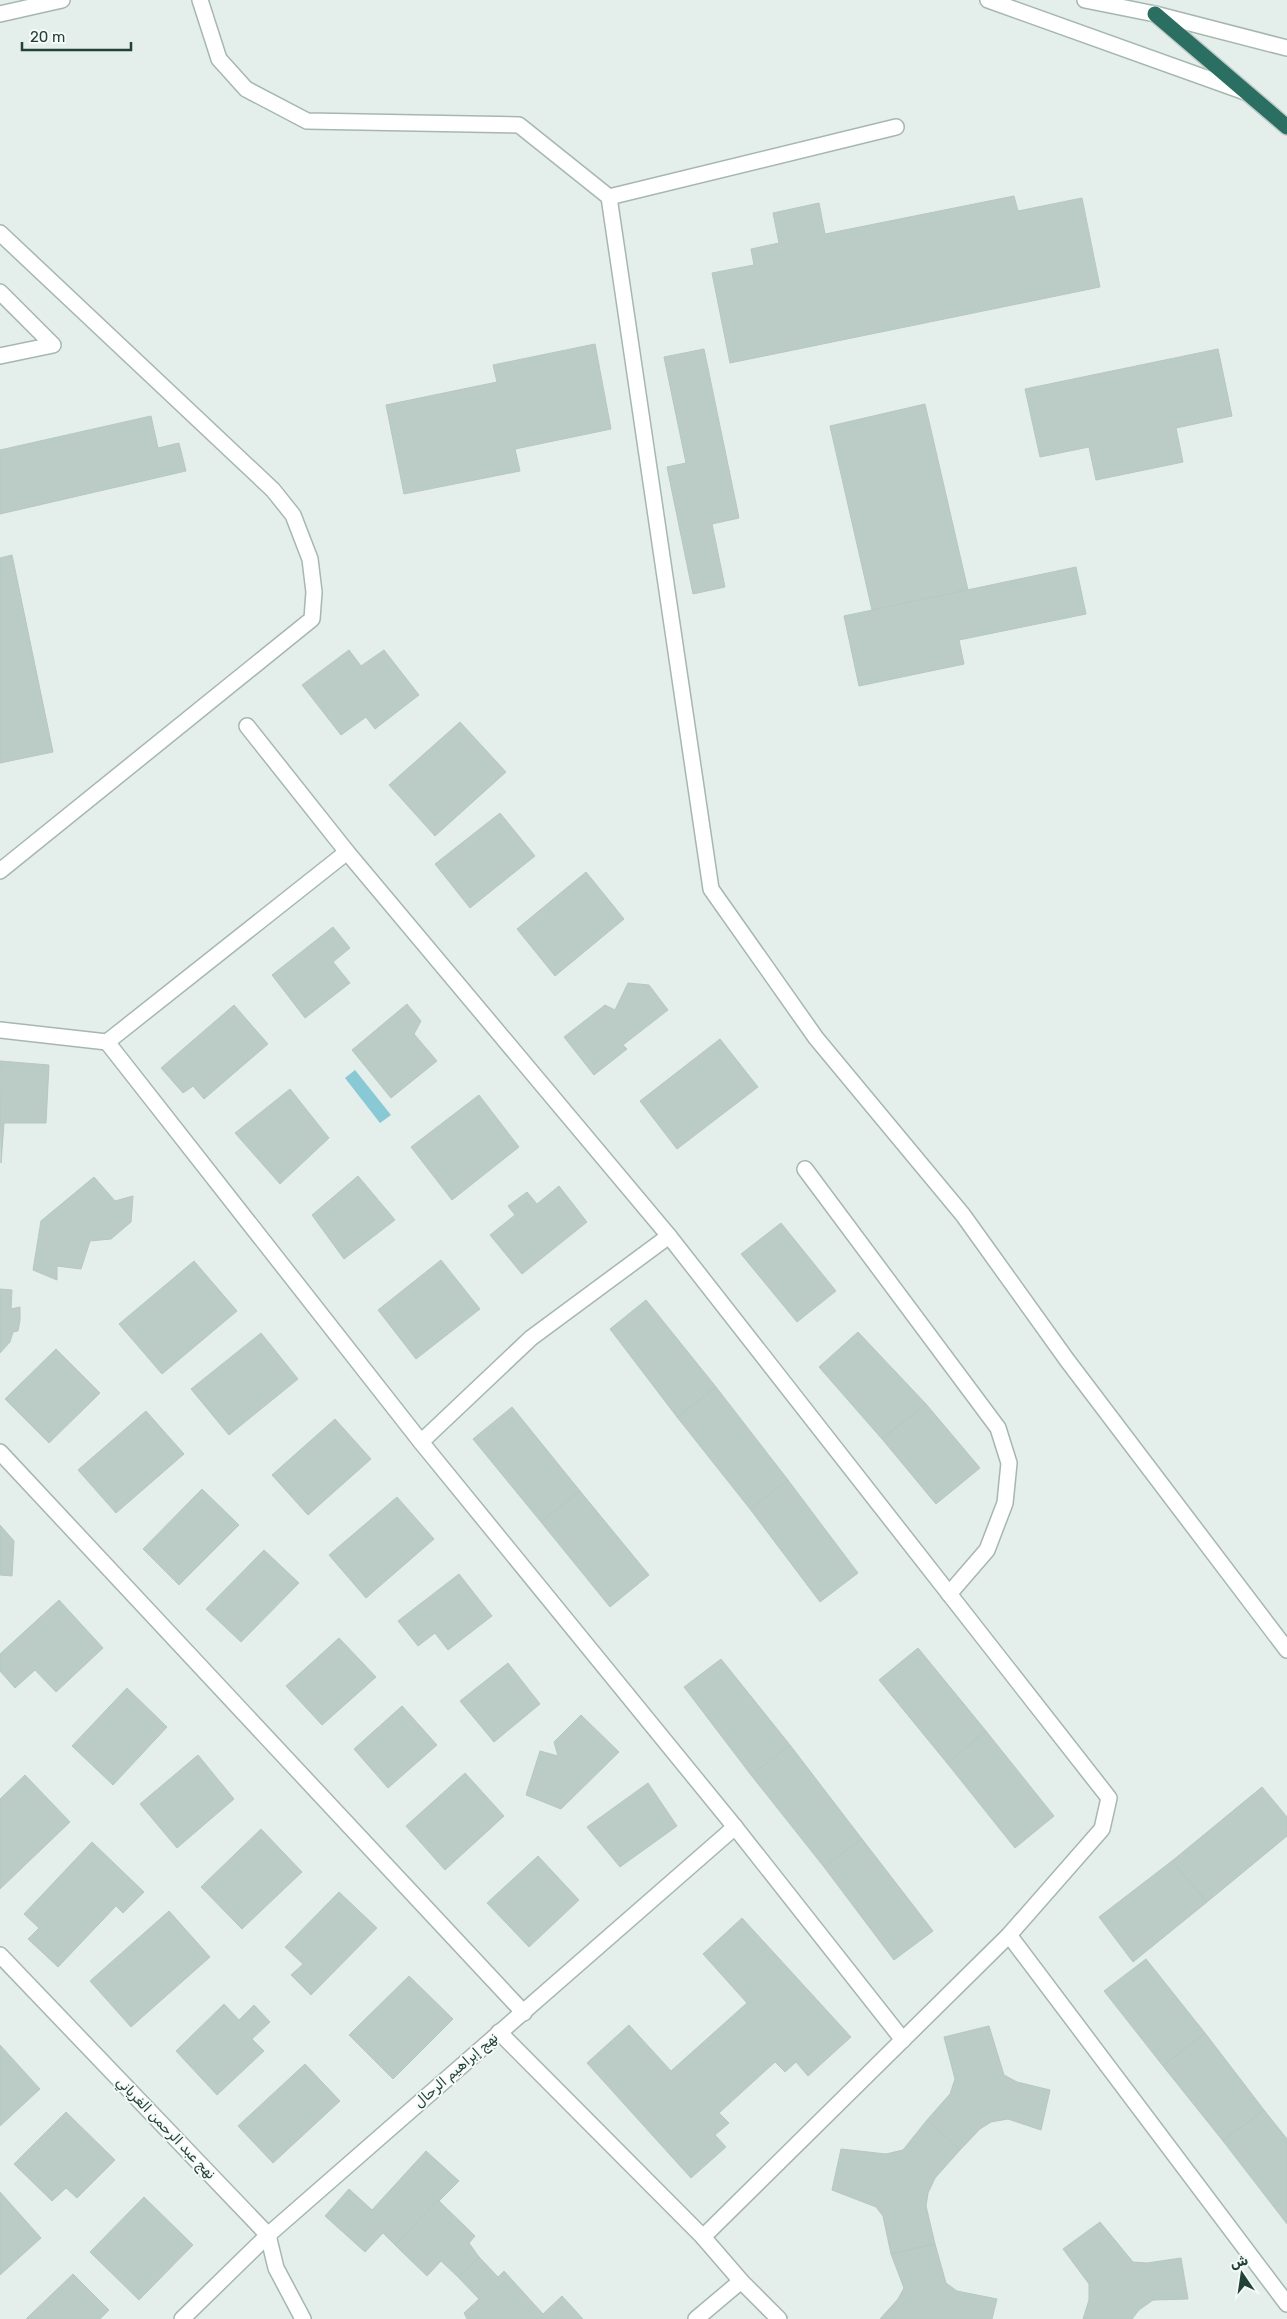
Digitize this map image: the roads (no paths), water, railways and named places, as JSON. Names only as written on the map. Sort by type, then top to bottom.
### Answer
[{"type":"highway","points":[[1155,14],[1287,127]]},
{"type":"street","points":[[0,14],[62,0]]},
{"type":"street","points":[[200,0],[219,59],[246,89],[307,121],[519,125],[609,197],[711,889],[816,1038],[963,1215],[1067,1360],[1287,1650]]},
{"type":"street","points":[[988,0],[1247,93]]},
{"type":"street","points":[[1086,0],[1155,14],[1287,48]]},
{"type":"street","points":[[1133,0],[1155,14]]},
{"type":"street","points":[[609,197],[896,127]]},
{"type":"street","points":[[0,233],[273,490],[293,515],[310,559],[314,592],[312,619],[0,871]]},
{"type":"street","points":[[0,292],[53,345],[0,356]]},
{"type":"street","points":[[247,726],[347,852],[669,1236],[1109,1798],[1102,1829],[1009,1936],[703,2237]]},
{"type":"street","points":[[0,1030],[107,1042],[347,852]]},
{"type":"street","points":[[107,1042],[421,1442],[735,1827],[903,2040]]},
{"type":"street","points":[[805,1169],[998,1428],[1009,1463],[1005,1503],[986,1550],[949,1594]]},
{"type":"street","points":[[421,1442],[531,1338],[669,1236]]},
{"type":"street","points":[[0,1452],[524,2013]]},
{"type":"street","name":"نهج إبراهيم الرحال","points":[[182,2319],[268,2235],[735,1827]]},
{"type":"street","points":[[1009,1936],[1287,2304]]},
{"type":"street","name":"نهج عبد الرحمن الغرياني","points":[[0,1955],[268,2235]]},
{"type":"street","points":[[499,2032],[703,2237],[741,2281],[779,2319]]},
{"type":"street","points":[[268,2235],[276,2268],[303,2319]]},
{"type":"street","points":[[696,2319],[741,2281]]},
{"type":"water","points":[[355,1070],[391,1115],[380,1123],[345,1078]]}]
